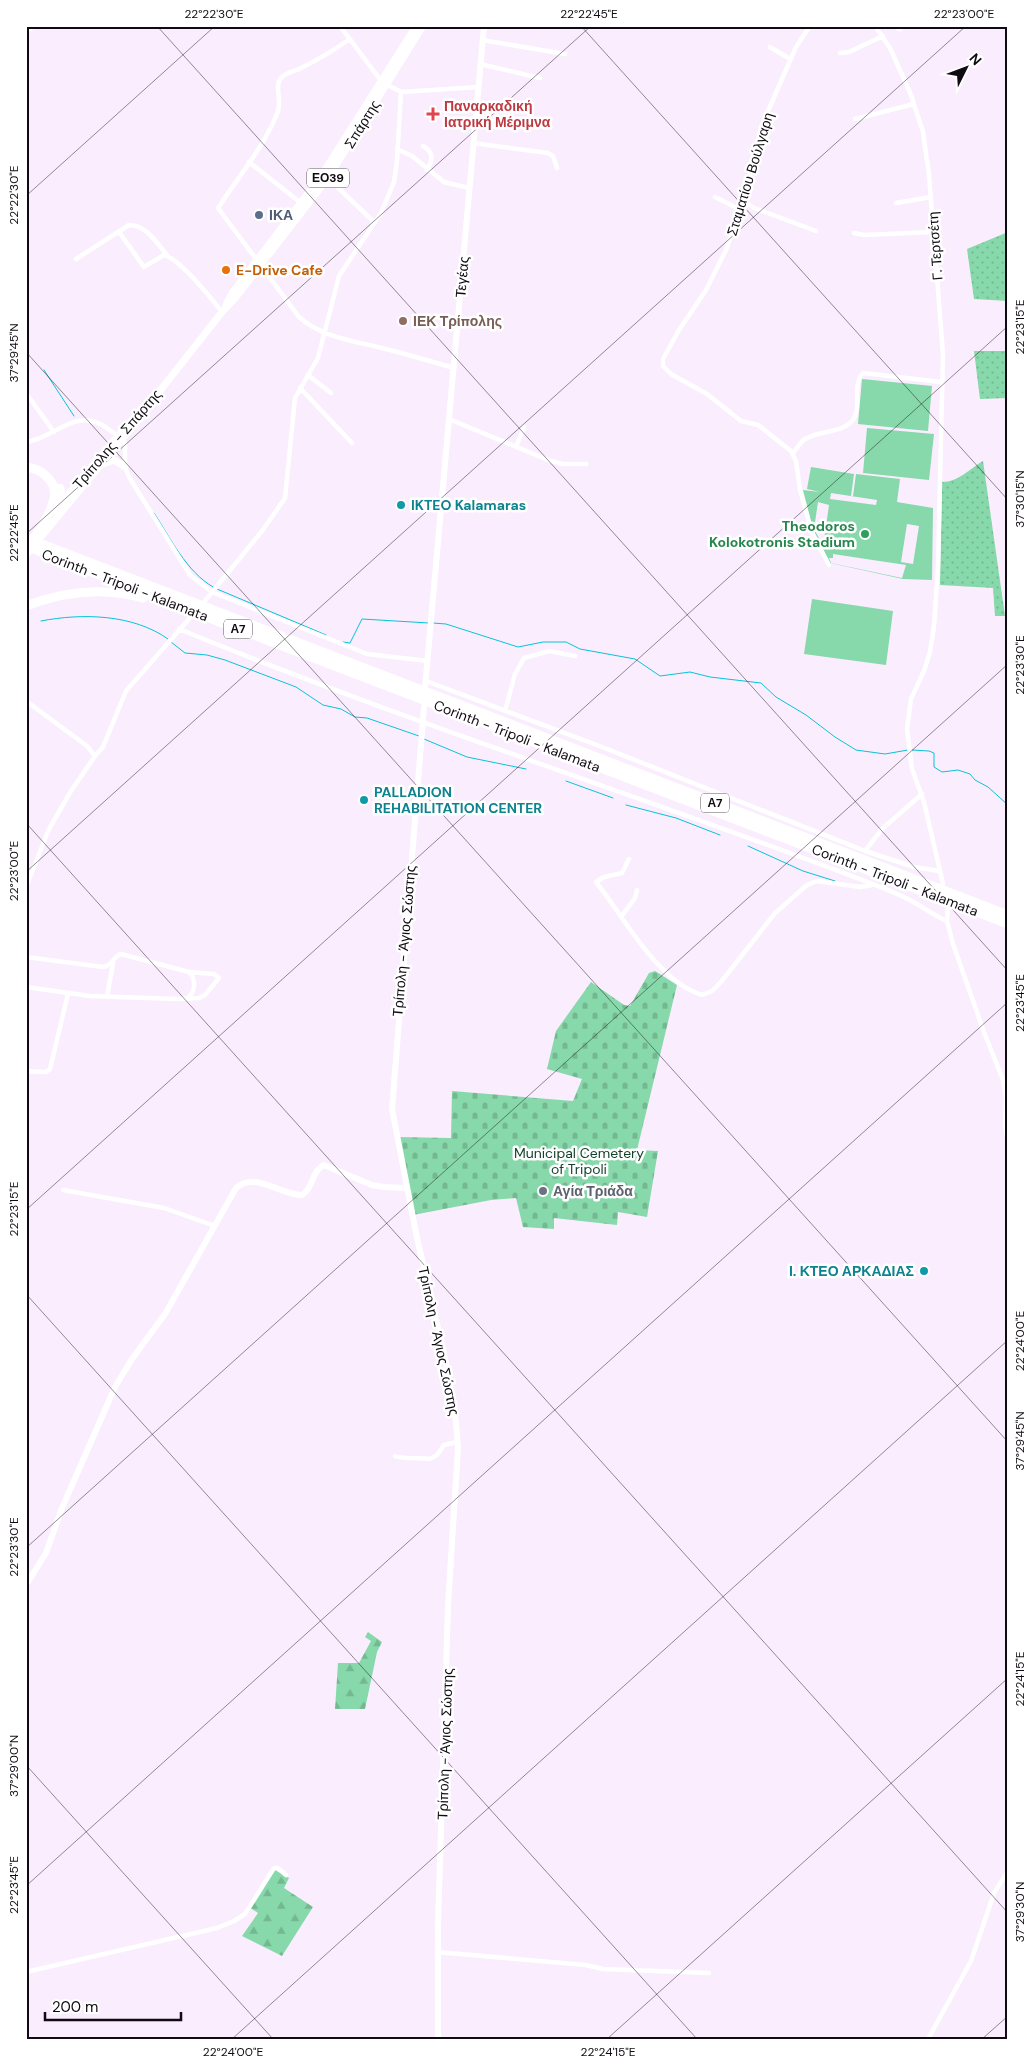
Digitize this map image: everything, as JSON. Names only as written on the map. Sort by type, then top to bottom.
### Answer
[{"type":"highway","points":[[26,462],[43,467],[54,476],[60,492],[61,503],[58,515]]},
{"type":"highway","points":[[26,467],[38,470],[46,476],[56,492],[54,503],[44,523]]},
{"type":"highway","name":"Corinth - Tripoli - Kalamata","points":[[27,541],[170,603],[1008,924]]},
{"type":"highway","name":"Corinth - Tripoli - Kalamata","points":[[42,548],[1008,915]]},
{"type":"highway","points":[[26,606],[62,595],[97,591],[128,594],[170,603]]},
{"type":"main road","name":"Σπάρτης","points":[[163,385],[222,312],[232,293],[259,263],[328,178],[416,26]]},
{"type":"main road","name":"Σπάρτης","points":[[259,263],[423,26]]},
{"type":"main road","name":"Τεγέας","points":[[428,661],[484,26]]},
{"type":"main road","name":"Τρίπολης - Σπάρτης","points":[[26,555],[99,467],[163,385]]},
{"type":"main road","name":"Τρίπολης - Σπάρτης","points":[[27,541],[120,438]]},
{"type":"main road","points":[[99,467],[114,460],[125,467]]},
{"type":"main road","points":[[425,685],[428,661]]},
{"type":"main road","name":"Τρίπολη - Άγιος Σώστης","points":[[424,707],[392,1091],[392,1112],[406,1188],[445,1358],[457,1442],[448,1606],[437,1952],[438,2039]]},
{"type":"main road","points":[[26,1585],[46,1553],[62,1508],[113,1391],[132,1359],[165,1314],[240,1183],[254,1181],[302,1196],[308,1190],[317,1170],[324,1165],[372,1185],[384,1188],[406,1188]]},
{"type":"street","points":[[26,31],[35,26]]},
{"type":"street","points":[[340,26],[384,83],[400,92],[478,87]]},
{"type":"street","name":"Σταματίου Βούλγαρη","points":[[793,454],[758,425],[741,421],[707,394],[670,374],[663,366],[663,359],[706,290],[718,267],[744,201],[761,127],[790,59],[810,26]]},
{"type":"street","name":"Γ. Τερτσέτη","points":[[875,26],[883,36],[903,74],[926,146],[942,335],[940,477],[934,626],[930,652],[910,706],[907,724],[912,769],[922,794],[943,884]]},
{"type":"street","points":[[896,27],[905,26]]},
{"type":"street","points":[[840,53],[849,52],[883,36]]},
{"type":"street","points":[[350,39],[298,70],[286,74],[279,80],[277,88],[280,99],[276,116],[249,162],[218,208],[299,317],[314,329],[454,368]]},
{"type":"street","points":[[482,40],[565,54]]},
{"type":"street","points":[[770,47],[790,59]]},
{"type":"street","points":[[480,64],[540,78]]},
{"type":"street","points":[[204,602],[262,532],[283,502],[290,460],[295,398],[318,358],[339,276],[375,223],[391,191],[396,168],[400,92]]},
{"type":"street","points":[[855,119],[914,104]]},
{"type":"street","points":[[473,143],[548,153],[553,156],[557,168]]},
{"type":"street","points":[[423,146],[432,155],[432,161],[427,170]]},
{"type":"street","points":[[397,149],[405,151],[444,182],[470,188]]},
{"type":"street","points":[[249,162],[301,203]]},
{"type":"street","points":[[328,178],[375,223]]},
{"type":"street","points":[[715,197],[741,210]]},
{"type":"street","points":[[896,202],[931,197]]},
{"type":"street","points":[[744,201],[754,208],[816,231]]},
{"type":"street","points":[[76,259],[129,225],[134,225],[149,233],[167,255],[194,280],[222,312]]},
{"type":"street","points":[[119,232],[144,267],[149,266],[161,256],[167,255]]},
{"type":"street","points":[[854,233],[864,235],[933,232]]},
{"type":"street","points":[[829,565],[812,533],[800,490],[793,454],[806,438],[840,428],[851,421],[856,415],[859,380],[862,373],[941,382]]},
{"type":"street","points":[[308,375],[331,393]]},
{"type":"street","points":[[300,388],[352,443]]},
{"type":"street","points":[[26,393],[54,432]]},
{"type":"street","points":[[450,419],[555,462],[586,464]]},
{"type":"street","points":[[26,442],[37,440],[69,423],[87,420],[99,423],[120,438],[126,446],[125,467],[141,498],[190,575],[213,592],[367,654],[428,661]]},
{"type":"street","points":[[516,447],[524,427]]},
{"type":"street","points":[[26,887],[45,838],[58,812],[95,756],[103,748],[121,699],[166,643],[189,619]]},
{"type":"street","points":[[179,629],[313,682],[422,722],[671,808],[873,884],[915,903],[934,916],[947,921]]},
{"type":"street","points":[[505,711],[515,674],[524,658],[549,651],[575,656]]},
{"type":"street","points":[[425,685],[602,746],[865,851],[914,867],[939,871]]},
{"type":"street","points":[[26,701],[82,742],[93,751],[95,756]]},
{"type":"street","points":[[865,851],[882,829],[922,794]]},
{"type":"street","points":[[629,859],[622,872],[604,877],[596,882],[659,966],[697,994],[704,995],[712,991],[721,982],[774,913],[807,885],[817,881],[860,886],[873,884]]},
{"type":"street","points":[[621,917],[635,898],[636,890]]},
{"type":"street","points":[[948,908],[947,921],[984,1032],[1003,1080],[1006,1096],[1005,1125],[1008,1143]]},
{"type":"street","points":[[26,957],[96,967],[106,966],[113,962],[118,955],[122,954],[189,972],[214,974],[219,978],[205,995],[199,998],[107,997],[26,988]]},
{"type":"street","points":[[107,997],[113,962]]},
{"type":"street","points":[[188,998],[194,991],[195,985],[189,972]]},
{"type":"street","points":[[26,1071],[46,1072],[50,1069],[60,1019],[68,994]]},
{"type":"street","points":[[64,1190],[164,1208],[215,1226]]},
{"type":"street","points":[[395,1456],[430,1459],[437,1455],[444,1445],[457,1442]]},
{"type":"street","points":[[26,1972],[217,1928],[234,1922],[245,1914],[274,1868],[278,1868],[286,1875]]},
{"type":"street","points":[[928,2039],[971,1961],[994,1893],[1008,1871]]},
{"type":"street","points":[[437,1952],[586,1965],[603,1969],[709,1973]]},
{"type":"green space","points":[[1008,232],[1008,301],[974,299],[967,249]]},
{"type":"green space","points":[[974,351],[1008,351],[1008,398],[980,399]]},
{"type":"green space","points":[[862,379],[932,386],[928,431],[858,424]]},
{"type":"green space","points":[[867,428],[934,434],[929,480],[863,473]]},
{"type":"green space","points":[[983,461],[1005,616],[995,616],[993,588],[940,585],[942,482],[954,480]]},
{"type":"green space","name":"Theodoros Kolokotronis Stadium","points":[[811,467],[854,474],[851,496],[853,496],[856,474],[900,479],[897,502],[933,508],[932,580],[903,579],[830,563],[813,529],[803,490],[820,492],[807,489]],"holes":[[[831,493],[877,500],[876,505],[830,499]],[[818,502],[829,505],[824,540],[820,540],[814,529]],[[907,524],[919,526],[913,564],[901,562]],[[833,554],[906,565],[902,578],[831,563],[829,558],[833,558]]]},
{"type":"green space","points":[[812,599],[893,611],[886,665],[804,654]]},
{"type":"green space","name":"Municipal Cemetery of Tripoli","points":[[655,971],[677,985],[637,1150],[658,1151],[647,1217],[618,1212],[617,1225],[554,1218],[554,1229],[523,1227],[516,1198],[491,1200],[413,1215],[396,1137],[451,1138],[452,1091],[573,1101],[582,1079],[547,1069],[556,1031],[591,982],[624,1005],[630,1006],[649,973]]},
{"type":"green space","points":[[368,1632],[382,1642],[377,1652],[365,1709],[335,1709],[338,1663],[359,1663],[371,1641],[365,1637]]},
{"type":"green space","points":[[275,1870],[289,1878],[284,1888],[313,1907],[282,1956],[242,1936],[258,1913],[249,1907]]},
{"type":"waterway","points":[[44,370],[74,416]]},
{"type":"waterway","points":[[154,513],[187,563],[203,580],[213,587]]},
{"type":"waterway","points":[[217,589],[326,635]]},
{"type":"waterway","points":[[41,621],[73,617],[123,620],[154,631],[168,639]]},
{"type":"waterway","points":[[343,642],[350,643],[362,619],[429,623]]},
{"type":"waterway","points":[[433,623],[446,624],[518,647],[543,642],[566,642],[580,649],[635,659],[660,676],[690,672],[710,677],[761,683],[776,697],[806,715],[856,750],[885,754],[908,750]]},
{"type":"waterway","points":[[171,642],[185,653],[207,655],[225,660],[296,687],[323,705],[341,709],[355,717],[367,718],[419,736]]},
{"type":"waterway","points":[[424,739],[467,757],[526,769]]},
{"type":"waterway","points":[[912,750],[934,753],[934,767],[942,772],[958,770],[970,774],[1008,805]]},
{"type":"waterway","points":[[566,781],[613,798]]},
{"type":"waterway","points":[[626,805],[676,818],[720,835]]},
{"type":"waterway","points":[[748,846],[803,871],[835,881]]},
{"type":"place","name":"Παναρκαδική Ιατρική Μέριμνα","points":[[433,114]]},
{"type":"place","name":"ΙΚΑ","points":[[259,215]]},
{"type":"place","name":"E-Drive Cafe","points":[[226,270]]},
{"type":"place","name":"ΙΕΚ Τρίπολης","points":[[403,321]]},
{"type":"place","name":"IKTEO Kalamaras","points":[[401,505]]},
{"type":"place","name":"Theodoros Kolokotronis Stadium","points":[[865,534]]},
{"type":"place","name":"PALLADION REHABILITATION CENTER","points":[[364,800]]},
{"type":"place","name":"Αγία Τριάδα","points":[[543,1191]]},
{"type":"place","name":"Ι. ΚΤΕΟ ΑΡΚΑΔΙΑΣ","points":[[924,1271]]}]
